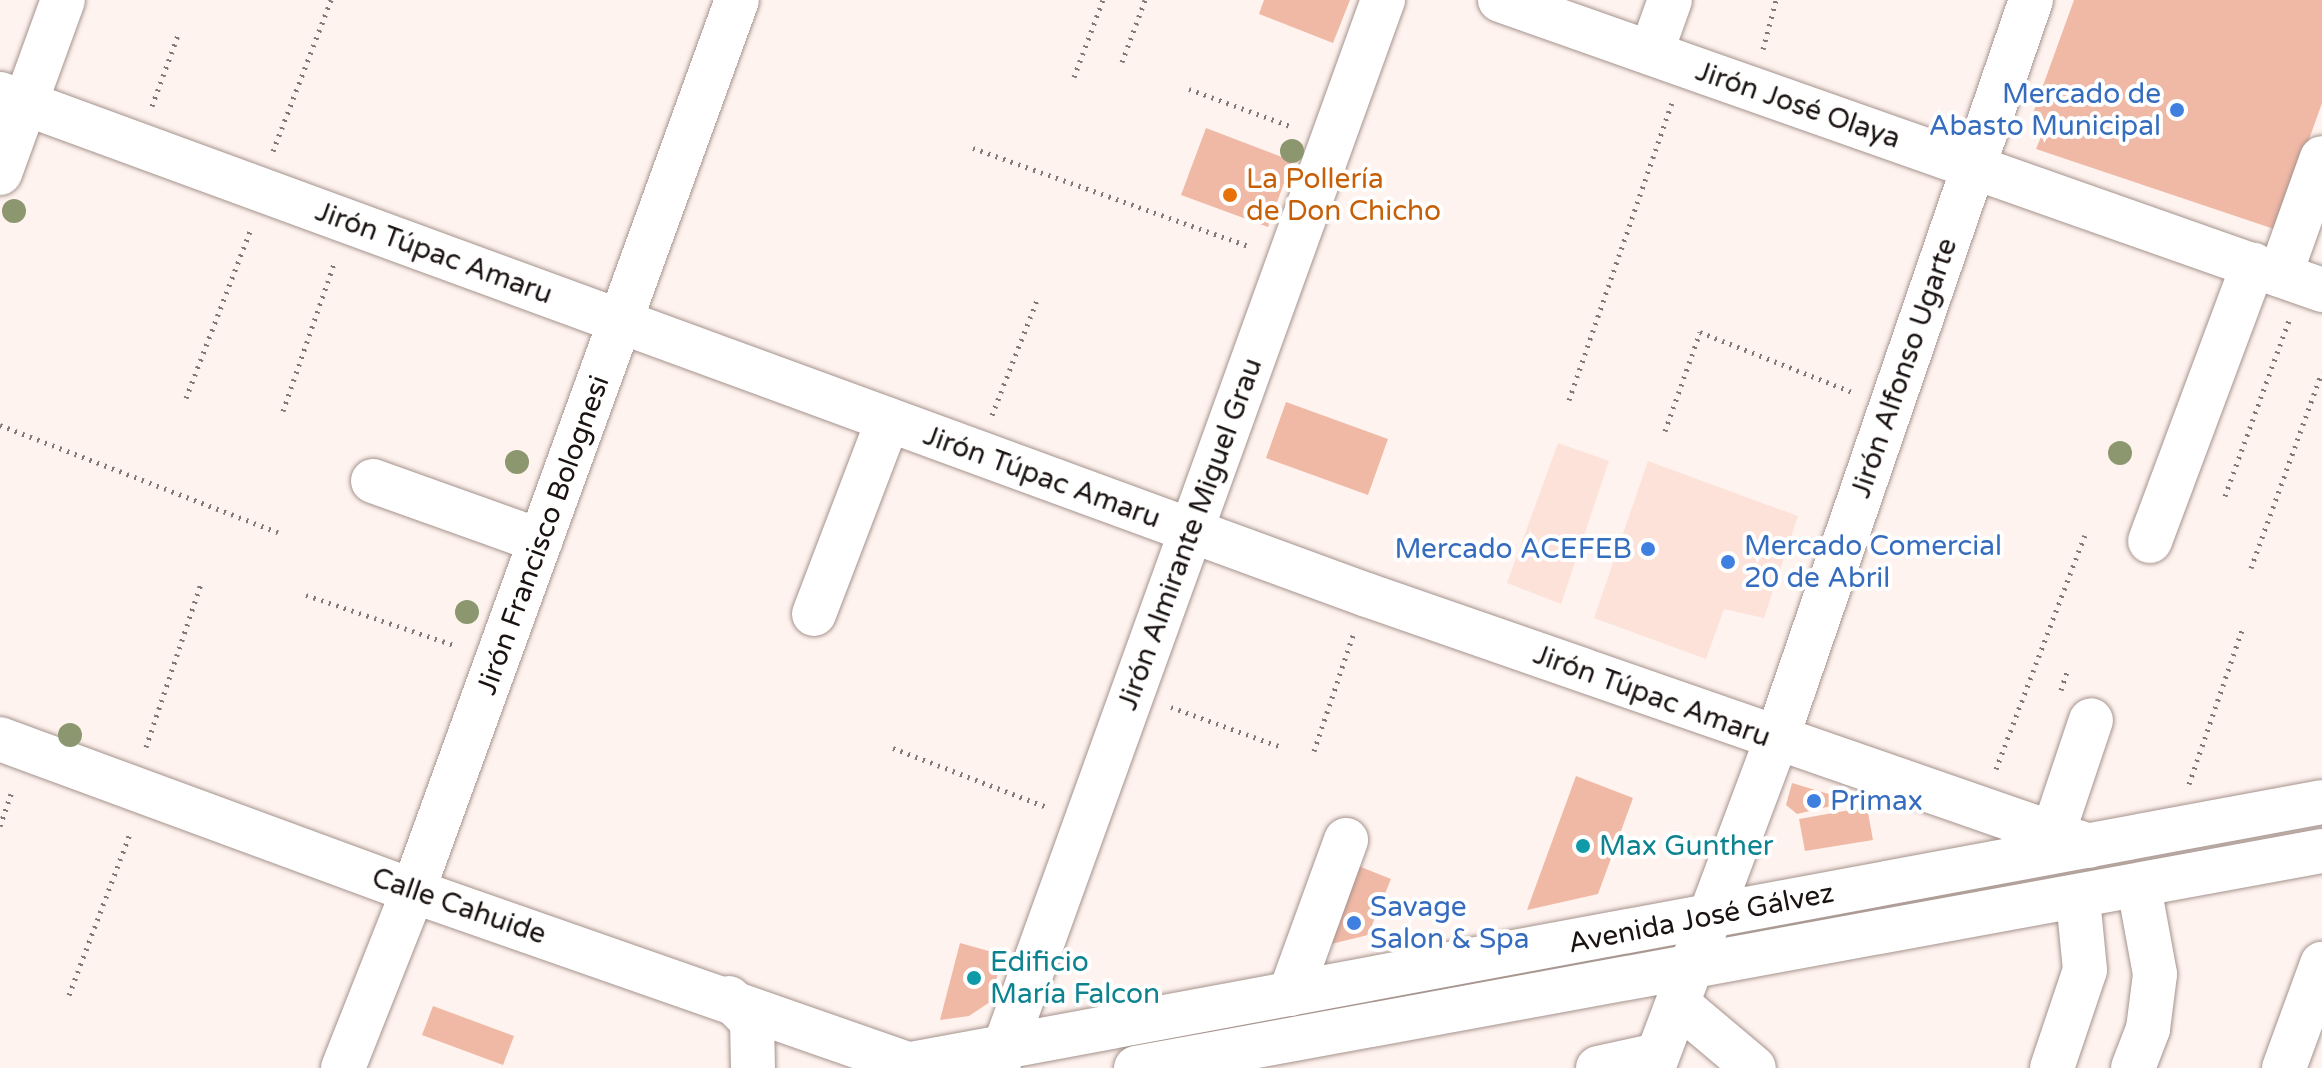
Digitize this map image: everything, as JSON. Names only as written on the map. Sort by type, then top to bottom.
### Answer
[{"type":"street","points":[[0,173],[13,98],[63,0]]},
{"type":"street","name":"Jirón Francisco Bolognesi","points":[[343,1068],[413,891],[737,0]]},
{"type":"street","name":"Jirón Almirante Miguel Grau","points":[[1001,1057],[1383,0]]},
{"type":"street","name":"Jirón José Olaya","points":[[1500,0],[2289,278]]},
{"type":"street","points":[[1668,59],[1670,0]]},
{"type":"street","name":"Jirón Alfonso Ugarte","points":[[1684,987],[1776,741],[2031,0]]},
{"type":"street","name":"Jirón Túpac Amaru","points":[[13,98],[1367,595],[1776,741],[2070,841]]},
{"type":"street","points":[[2150,541],[2289,278],[2322,158]]},
{"type":"street","points":[[814,614],[888,420]]},
{"type":"street","points":[[373,481],[541,541]]},
{"type":"street","points":[[2070,841],[2091,720]]},
{"type":"street","name":"Calle Cahuide","points":[[0,739],[413,891],[729,998],[907,1067]]},
{"type":"street","name":"Avenida José Gálvez","points":[[907,1067],[1001,1057],[1290,994],[1709,916],[2070,841],[2173,830],[2322,802]]},
{"type":"street","points":[[1290,994],[1346,840]]},
{"type":"street","name":"Avenida José Gálvez","points":[[1136,1068],[1684,987],[2078,899],[2322,851]]},
{"type":"street","points":[[2133,1068],[2148,1029],[2155,974],[2139,887]]},
{"type":"street","points":[[2052,1068],[2085,970],[2078,899]]},
{"type":"street","points":[[2284,1068],[2322,964]]},
{"type":"street","points":[[1598,1068],[1655,1061],[1684,987],[1754,1068]]},
{"type":"street","points":[[729,998],[752,1021],[753,1068]]},
{"type":"path","points":[[186,398],[331,0]]},
{"type":"path","points":[[1074,77],[1103,0]]},
{"type":"path","points":[[1122,62],[1145,0]]},
{"type":"path","points":[[1752,89],[1776,0]]},
{"type":"path","points":[[138,145],[178,35]]},
{"type":"path","points":[[1569,400],[1668,59]]},
{"type":"path","points":[[1189,89],[1332,141]]},
{"type":"path","points":[[973,148],[1289,260]]},
{"type":"path","points":[[283,411],[349,222]]},
{"type":"path","points":[[2225,496],[2289,278]]},
{"type":"path","points":[[977,453],[1037,300]]},
{"type":"path","points":[[1665,431],[1700,332],[1891,407]]},
{"type":"path","points":[[2251,568],[2322,372]]},
{"type":"path","points":[[0,425],[278,532]]},
{"type":"path","points":[[1980,811],[2085,535]]},
{"type":"path","points":[[69,995],[139,789],[202,581]]},
{"type":"path","points":[[306,595],[497,660]]},
{"type":"path","points":[[1314,751],[1367,595]]},
{"type":"path","points":[[2173,830],[2242,630]]},
{"type":"path","points":[[1132,693],[1279,746]]},
{"type":"path","points":[[893,748],[1086,822]]},
{"type":"shaded area","points":[[1558,443],[1609,461],[1561,604],[1507,583]]},
{"type":"shaded area","name":"Mercado Comercial 20 de Abril","points":[[1648,461],[1798,516],[1764,618],[1724,609],[1706,659],[1594,618]]},
{"type":"building","points":[[1264,0],[1350,0],[1333,43],[1259,14]]},
{"type":"building","name":"Mercado de Abasto Municipal","points":[[2074,0],[2322,0],[2322,103],[2277,230],[2036,149],[2047,122],[2032,116]]},
{"type":"building","points":[[1206,128],[1292,161],[1268,227],[1181,195]]},
{"type":"building","points":[[1286,402],[1388,439],[1368,495],[1266,458]]},
{"type":"building","name":"Max Gunther","points":[[1576,776],[1633,798],[1598,894],[1527,910]]},
{"type":"building","name":"Primax","points":[[1792,783],[1842,798],[1840,804],[1797,814],[1786,805]]},
{"type":"building","name":"Primax","points":[[1867,807],[1873,840],[1805,851],[1799,819]]},
{"type":"building","points":[[1356,865],[1391,879],[1368,935],[1323,946]]},
{"type":"building","name":"Edificio María Falcon","points":[[960,943],[1003,955],[990,1002],[969,1016],[940,1020]]},
{"type":"building","points":[[433,1006],[514,1036],[503,1065],[422,1035]]},
{"type":"place","name":"Mercado de Abasto Municipal","points":[[2177,110]]},
{"type":"place","name":"La Pollería de Don Chicho","points":[[1230,195]]},
{"type":"place","name":"Mercado ACEFEB","points":[[1648,549]]},
{"type":"place","name":"Mercado Comercial 20 de Abril","points":[[1728,562]]},
{"type":"place","name":"Primax","points":[[1814,801]]},
{"type":"place","name":"Max Gunther","points":[[1583,846]]},
{"type":"place","name":"Savage Salon & Spa","points":[[1354,923]]},
{"type":"place","name":"Edificio María Falcon","points":[[974,978]]}]
